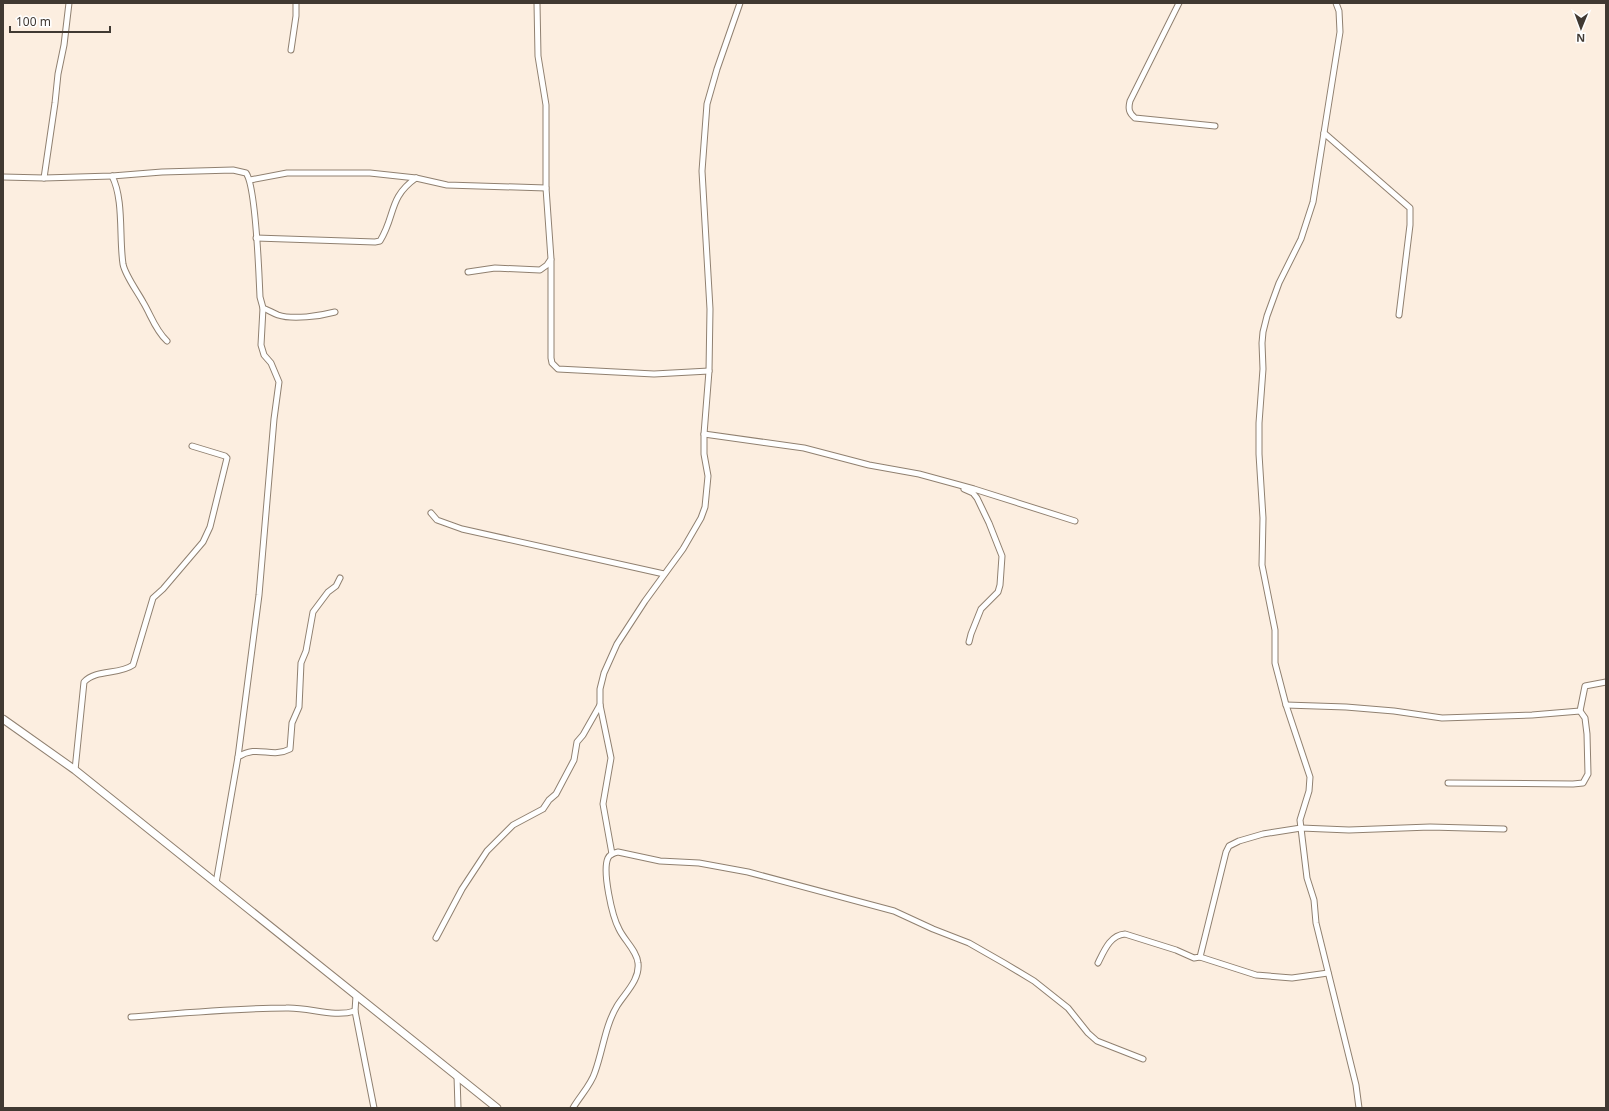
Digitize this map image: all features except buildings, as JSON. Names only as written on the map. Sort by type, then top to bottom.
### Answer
[{"type":"street","points":[[44,178],[69,3]]},
{"type":"street","points":[[291,50],[296,16],[296,3]]},
{"type":"street","points":[[537,3],[538,56],[546,105],[546,188],[551,259],[551,358],[554,366],[558,369],[654,374],[709,371]]},
{"type":"street","points":[[612,854],[602,804],[611,758],[600,704],[600,689],[604,673],[617,644],[682,549],[700,518],[705,506],[708,476],[704,454],[704,434],[709,371],[710,309],[702,171],[707,104],[717,69],[740,3]]},
{"type":"street","points":[[1179,3],[1128,107],[1130,114],[1135,118],[1214,126]]},
{"type":"street","points":[[1336,3],[1339,11],[1340,32],[1313,202],[1307,223],[1296,250],[1279,282],[1267,316],[1262,343],[1263,369],[1259,423],[1259,454],[1263,518],[1262,560],[1275,630],[1274,655],[1286,705],[1310,781],[1300,820],[1308,884],[1314,900],[1316,923],[1356,1085],[1359,1108]]},
{"type":"street","points":[[1324,134],[1410,208],[1410,225],[1399,314]]},
{"type":"street","points":[[3,177],[44,178],[112,176],[162,172],[233,170],[246,173],[250,180],[254,203],[260,297],[263,308],[261,345],[264,355],[271,363],[279,382],[274,418],[260,595],[238,757],[216,883]]},
{"type":"street","points":[[250,180],[287,173],[370,173],[416,178],[447,185],[546,188]]},
{"type":"street","points":[[112,176],[117,190],[124,269],[144,303],[160,335],[167,341]]},
{"type":"street","points":[[256,238],[375,242],[380,240],[387,230],[397,198],[404,187],[416,178]]},
{"type":"street","points":[[468,272],[495,268],[540,270],[547,265],[551,259]]},
{"type":"street","points":[[263,308],[278,315],[287,317],[320,316],[335,312]]},
{"type":"street","points":[[704,434],[804,448],[869,465],[919,474],[1075,521]]},
{"type":"street","points":[[75,770],[84,682],[91,676],[126,670],[133,665],[153,598],[168,584],[203,542],[210,527],[227,458],[225,456],[192,446]]},
{"type":"street","points":[[948,482],[973,494],[977,498],[992,529],[1002,556],[1000,585],[998,592],[981,609],[969,642]]},
{"type":"street","points":[[431,514],[437,520],[462,529],[664,574]]},
{"type":"street","points":[[238,757],[246,752],[282,753],[290,749],[292,723],[299,707],[301,663],[306,651],[313,612],[328,592],[336,586],[340,578]]},
{"type":"street","points":[[1448,783],[1573,784],[1583,782],[1588,774],[1587,734],[1584,718],[1580,711],[1584,686],[1606,682]]},
{"type":"street","points":[[436,938],[462,889],[487,851],[509,829],[543,809],[549,800],[556,794],[574,760],[577,742],[583,735],[600,704]]},
{"type":"street","points":[[1286,705],[1354,707],[1442,718],[1532,715],[1580,711]]},
{"type":"street","points":[[3,718],[75,770],[497,1108]]},
{"type":"street","points":[[1200,957],[1228,846],[1239,841],[1263,834],[1301,828],[1349,830],[1430,827],[1504,829]]},
{"type":"street","points":[[573,1108],[595,1073],[611,1018],[617,1006],[631,988],[638,968],[636,955],[618,928],[613,917],[606,868],[608,858],[612,854],[618,852],[660,862],[699,863],[731,868],[894,911],[968,943],[1034,980],[1068,1008],[1088,1034],[1097,1041],[1143,1059]]},
{"type":"street","points":[[1098,963],[1107,945],[1118,934],[1125,934],[1169,948],[1194,958],[1200,957],[1256,975],[1292,978],[1328,973]]},
{"type":"street","points":[[356,996],[355,1011],[374,1108]]},
{"type":"street","points":[[131,1017],[215,1010],[287,1008],[301,1008],[341,1015],[355,1011]]},
{"type":"street","points":[[457,1076],[458,1108]]}]
